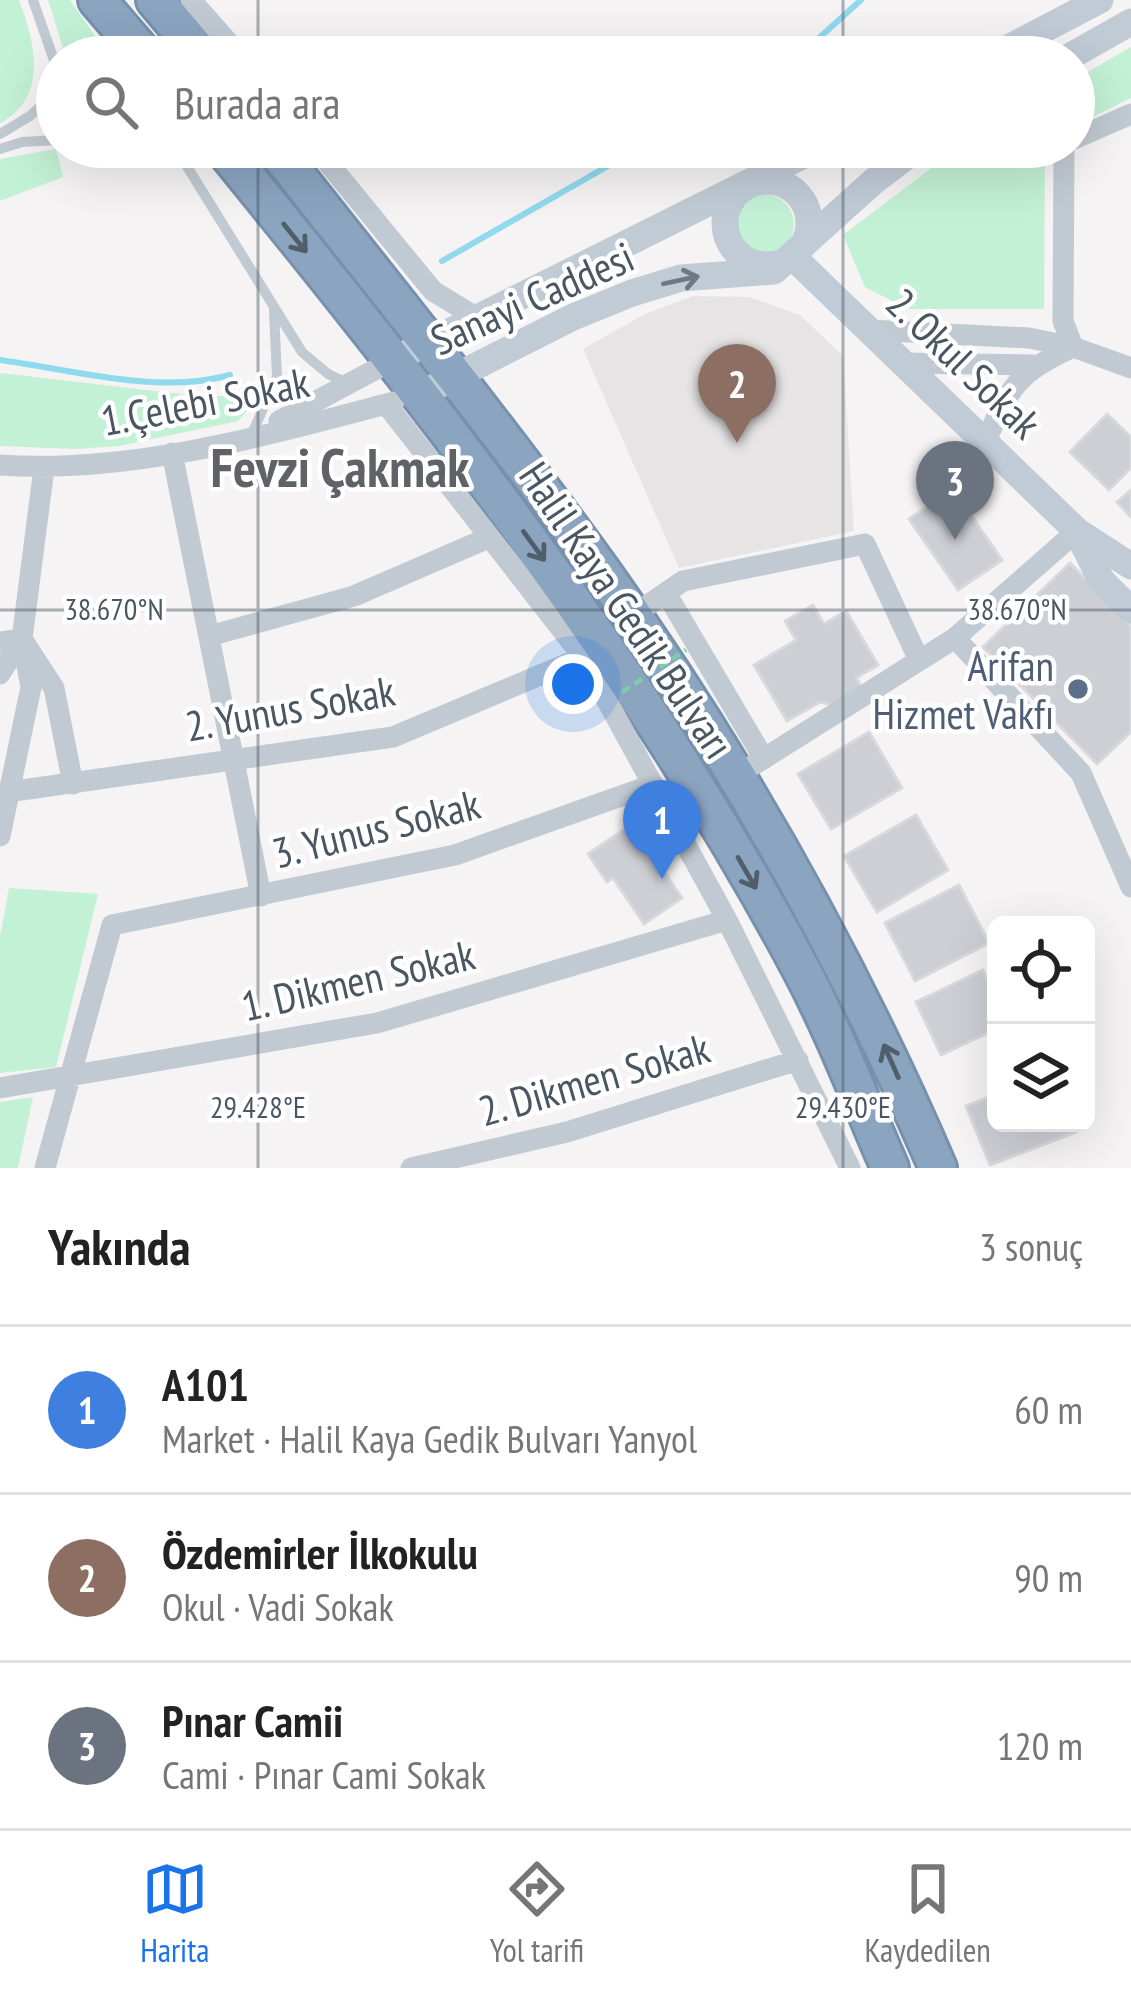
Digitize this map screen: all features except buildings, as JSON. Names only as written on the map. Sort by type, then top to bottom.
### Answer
[{"type":"highway","points":[[97,0],[128,36]]},
{"type":"highway","points":[[155,0],[196,36]]},
{"type":"highway","name":"Halil Kaya Gedik Bulvarı","points":[[238,168],[395,359],[404,399],[594,628],[741,862],[803,974],[890,1168]]},
{"type":"highway","name":"Halil Kaya Gedik Bulvarı","points":[[290,168],[456,376],[750,768],[889,1054],[938,1168]]},
{"type":"street","points":[[191,0],[202,36]]},
{"type":"street","points":[[207,36],[224,0]]},
{"type":"street","points":[[1032,36],[1100,0]]},
{"type":"street","points":[[1095,42],[1131,22]]},
{"type":"street","points":[[1095,130],[1131,114]]},
{"type":"street","points":[[332,168],[434,291],[479,319]]},
{"type":"street","name":"Sanayi Caddesi","points":[[395,359],[780,168]]},
{"type":"street","name":"Sanayi Caddesi","points":[[404,399],[573,316],[632,293],[680,278],[774,272],[891,168]]},
{"type":"street","points":[[1064,168],[1063,321],[1073,347]]},
{"type":"street","points":[[771,181],[794,190],[802,200],[808,211],[807,236],[792,256],[762,265],[742,257],[728,241],[727,209],[747,185],[771,181]]},
{"type":"street","name":"2. Okul Sokak","points":[[792,256],[1076,531],[1131,566]]},
{"type":"street","points":[[868,330],[1030,338],[1073,347],[1131,368]]},
{"type":"street","points":[[985,442],[1018,378],[1035,364],[1073,347]]},
{"type":"street","points":[[251,436],[395,359]]},
{"type":"street","points":[[903,363],[1035,364]]},
{"type":"street","points":[[404,399],[488,538],[583,657],[727,920],[850,1168]]},
{"type":"street","name":"1.Çelebi Sokak","points":[[0,465],[44,468],[172,453],[404,399]]},
{"type":"street","points":[[172,453],[261,896]]},
{"type":"street","points":[[0,674],[11,640],[44,468]]},
{"type":"street","points":[[666,593],[750,768],[955,638],[1076,531]]},
{"type":"street","name":"2. Okul Sokak","points":[[1076,531],[1100,580],[1131,610]]},
{"type":"street","points":[[209,636],[354,596],[488,538]]},
{"type":"street","points":[[632,616],[683,580],[865,544],[920,660]]},
{"type":"street","points":[[955,638],[1081,773],[1131,887]]},
{"type":"street","points":[[11,640],[54,688],[73,784]]},
{"type":"street","points":[[0,836],[4,792],[31,687],[11,640]]},
{"type":"street","name":"2. Yunus Sokak","points":[[4,792],[393,737],[583,657]]},
{"type":"street","name":"3. Yunus Sokak","points":[[67,1078],[112,925],[455,855],[652,785]]},
{"type":"street","name":"1. Dikmen Sokak","points":[[0,1088],[377,1023],[727,920]]},
{"type":"street","name":"2. Dikmen Sokak","points":[[411,1168],[567,1132],[798,1060]]},
{"type":"street","points":[[45,1168],[67,1078]]},
{"type":"lane","points":[[34,0],[46,36]]},
{"type":"lane","points":[[0,134],[36,110]]},
{"type":"lane","points":[[0,149],[36,141]]},
{"type":"lane","points":[[188,168],[302,352],[349,384]]},
{"type":"lane","points":[[251,436],[277,377],[272,302]]},
{"type":"path","points":[[622,692],[686,650]]},
{"type":"shaded area","points":[[693,296],[749,297],[800,315],[843,356],[854,531],[679,568],[583,349],[645,314]]},
{"type":"green space","points":[[0,0],[19,0],[30,33],[34,68],[26,99],[0,123]]},
{"type":"green space","points":[[48,0],[70,0],[95,36],[59,36]]},
{"type":"green space","points":[[1131,47],[1131,98],[1095,116],[1095,68]]},
{"type":"green space","points":[[36,153],[36,168],[61,168],[63,177],[0,201],[0,159]]},
{"type":"green space","points":[[931,168],[1045,168],[1044,309],[908,309],[865,287],[843,235]]},
{"type":"green space","points":[[763,194],[785,203],[794,225],[785,247],[763,256],[741,247],[732,225],[741,203]]},
{"type":"green space","points":[[0,373],[231,396],[252,405],[238,421],[119,446],[0,446]]},
{"type":"green space","points":[[9,888],[98,894],[56,1067],[0,1073],[0,937]]},
{"type":"green space","points":[[33,1097],[18,1168],[0,1168],[0,1102]]},
{"type":"waterway","points":[[821,36],[861,0]]},
{"type":"waterway","points":[[442,261],[604,168]]},
{"type":"waterway","points":[[0,360],[145,382],[202,381],[230,375]]},
{"type":"place","name":"Özdemirler İlkokulu","points":[[737,443]]},
{"type":"place","name":"Pınar Camii","points":[[955,540]]},
{"type":"place","name":"Arifan Hizmet Vakfı","points":[[1078,689]]},
{"type":"place","name":"A101","points":[[662,879]]},
{"type":"district","name":"Fevzi Çakmak","points":[[340,467]]}]
